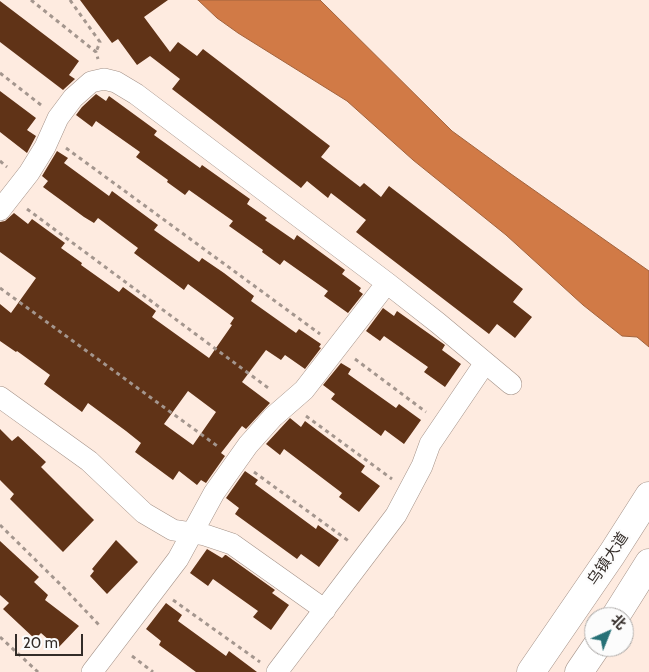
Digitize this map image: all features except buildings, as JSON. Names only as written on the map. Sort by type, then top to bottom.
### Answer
[{"type":"main road","name":"乌镇大道","points":[[532,672],[649,496]]},
{"type":"main road","points":[[621,607],[649,563]]},
{"type":"main road","points":[[579,672],[589,657]]},
{"type":"street","points":[[5,203],[29,173],[54,127],[73,98],[91,82],[104,79],[116,82],[136,94],[387,283],[511,384]]},
{"type":"street","points":[[92,672],[178,559],[214,494],[237,460],[260,431],[304,390],[387,283]]},
{"type":"street","points":[[272,669],[325,610],[396,515],[422,466],[430,444],[485,362]]},
{"type":"street","points":[[0,397],[89,461],[144,513],[173,530],[206,535],[232,544],[325,610]]},
{"type":"path","points":[[31,0],[96,52],[104,79]]},
{"type":"path","points":[[70,0],[100,42],[96,52]]},
{"type":"path","points":[[0,73],[54,127],[338,347],[443,424]]},
{"type":"path","points":[[5,203],[289,403],[408,491]]},
{"type":"path","points":[[0,288],[367,554]]},
{"type":"path","points":[[0,525],[63,586],[115,642],[153,672]]},
{"type":"path","points":[[156,588],[272,669]]},
{"type":"path","points":[[0,637],[38,672]]},
{"type":"shaded area","points":[[198,0],[320,0],[452,131],[649,271],[649,347],[637,337],[622,336],[583,305],[506,235],[413,160],[347,101],[238,33],[217,18]]}]
